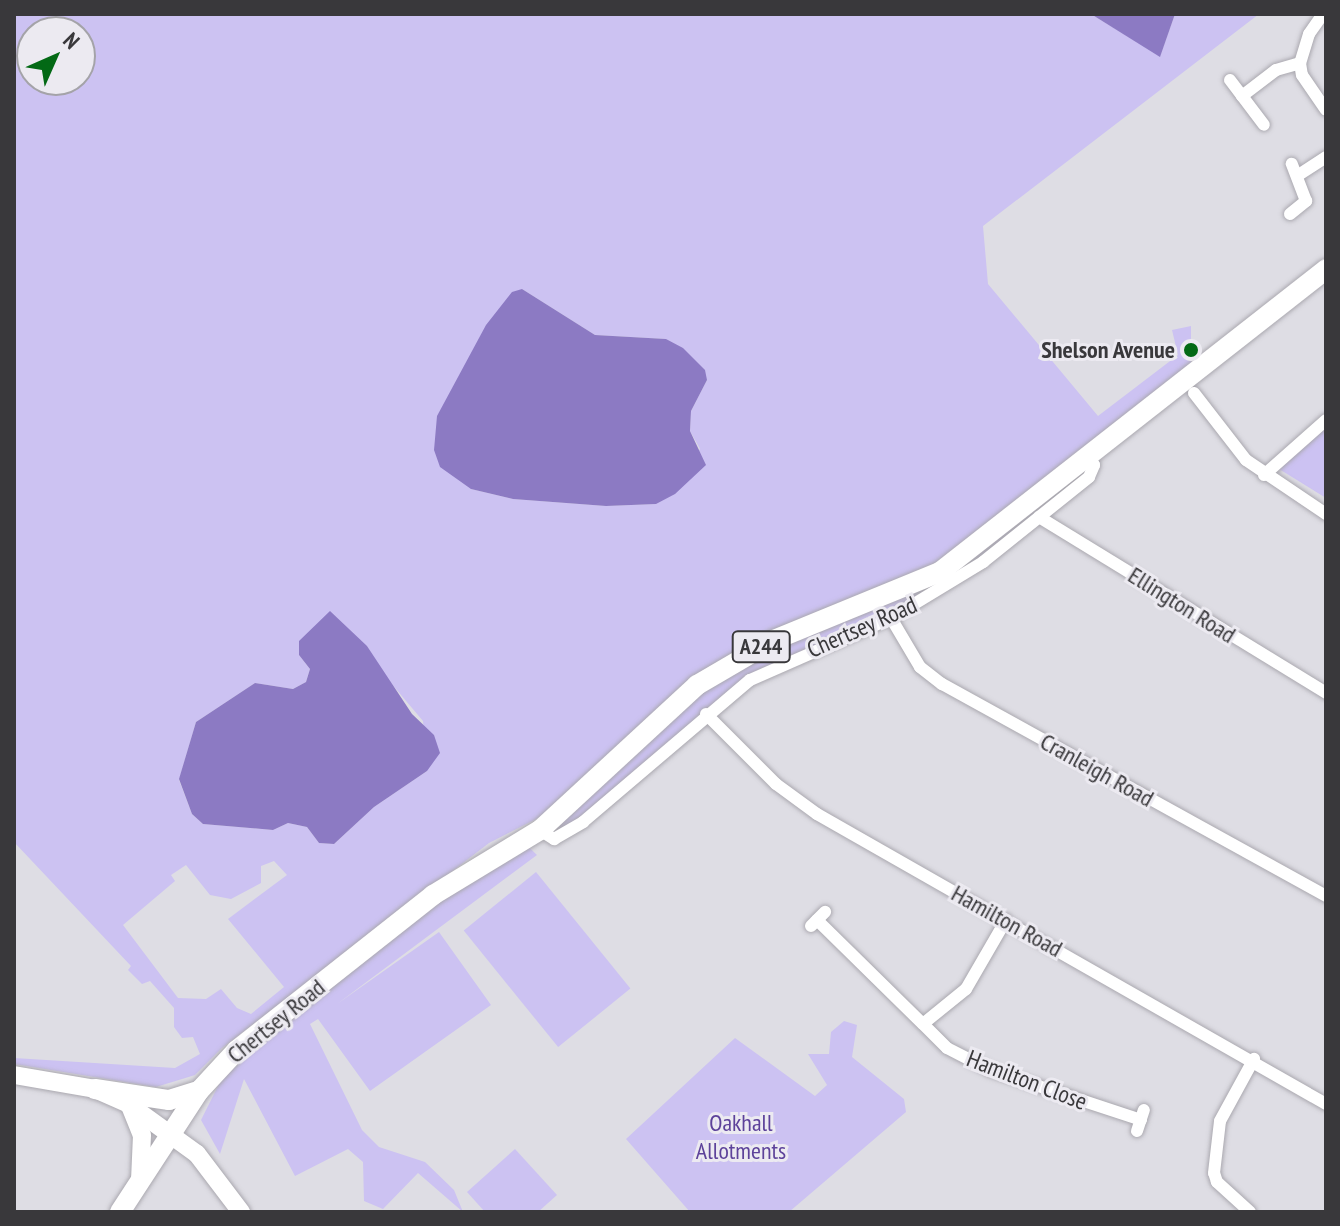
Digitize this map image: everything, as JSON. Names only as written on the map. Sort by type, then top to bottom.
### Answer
[{"type":"main road","name":"Chertsey Road","points":[[172,1134],[199,1091],[237,1050],[433,895],[540,830],[697,685],[774,640],[940,572],[1323,277]]},
{"type":"main road","points":[[95,1089],[167,1100],[199,1091]]},
{"type":"main road","name":"A244","points":[[120,1212],[172,1134]]},
{"type":"street","points":[[1323,14],[1309,34],[1300,63],[1302,75],[1326,110]]},
{"type":"street","points":[[1242,96],[1276,70],[1300,63]]},
{"type":"street","points":[[1230,80],[1264,125]]},
{"type":"street","points":[[1290,214],[1306,201],[1296,169],[1326,157]]},
{"type":"street","points":[[1194,393],[1264,475],[1326,514]]},
{"type":"street","points":[[1264,475],[1326,420]]},
{"type":"street","name":"Chertsey Road","points":[[540,830],[554,839],[583,822],[706,714],[768,670],[891,618],[983,562],[1089,477],[1094,465],[1087,456]]},
{"type":"street","name":"Ellington Road","points":[[1039,517],[1326,693]]},
{"type":"street","name":"Cranleigh Road","points":[[891,618],[920,667],[942,684],[1326,896]]},
{"type":"street","name":"Hamilton Road","points":[[706,714],[776,784],[817,814],[1254,1059],[1326,1104]]},
{"type":"street","name":"Hamilton Close","points":[[818,919],[947,1048],[990,1070],[1141,1120]]},
{"type":"street","points":[[923,1024],[966,989],[1006,920]]},
{"type":"street","points":[[1250,1212],[1217,1182],[1214,1173],[1220,1121],[1254,1059]]},
{"type":"street","points":[[14,1075],[95,1089],[128,1104],[172,1134],[203,1161],[241,1212]]},
{"type":"street","points":[[128,1104],[142,1135],[140,1181]]},
{"type":"green space","points":[[14,14],[1091,14],[1160,56],[1175,14],[1259,14],[983,226],[988,284],[1098,416],[1178,355],[1172,330],[1191,326],[1191,363],[937,567],[764,641],[554,810],[489,843],[222,1048],[195,1075],[156,1087],[14,1064],[14,1058],[175,1068],[200,1054],[193,1037],[182,1038],[174,1027],[174,1008],[150,981],[142,984],[128,970],[131,966],[14,842]],"holes":[[[522,289],[595,335],[666,339],[707,380],[691,411],[690,431],[700,449],[656,504],[606,506],[513,499],[471,489]],[[367,646],[379,669],[423,721],[427,771],[374,807],[334,844],[319,843],[307,827],[288,823],[273,830],[203,824],[192,814],[179,780],[196,722],[255,683],[293,689],[306,682],[310,669],[299,655]],[[274,861],[287,875],[228,919],[284,987],[251,1014],[237,1008],[221,989],[206,999],[178,998],[123,925],[175,881],[171,875],[186,865],[210,895],[231,899],[261,883],[261,866]]]},
{"type":"green space","points":[[1324,427],[1326,498],[1279,469]]},
{"type":"green space","points":[[1087,456],[1094,471],[920,603],[768,670],[605,806],[549,838],[552,817],[697,685],[923,581]]},
{"type":"green space","points":[[517,836],[537,855],[337,1004],[439,932],[491,1005],[370,1091],[318,1019],[310,1024],[362,1130],[379,1147],[425,1162],[454,1190],[463,1212],[418,1173],[383,1209],[364,1201],[363,1162],[348,1149],[295,1176],[244,1079],[220,1154],[201,1120],[222,1078]]},
{"type":"green space","points":[[536,872],[630,989],[558,1047],[464,931]]},
{"type":"green space","name":"Oakhall Allotments","points":[[844,1021],[857,1025],[852,1057],[904,1099],[906,1112],[789,1212],[690,1212],[626,1139],[735,1038],[815,1096],[827,1085],[808,1054],[829,1054],[831,1032]]},
{"type":"green space","points":[[515,1149],[557,1195],[538,1212],[485,1212],[467,1192]]},
{"type":"shaded area","points":[[1091,14],[1175,14],[1160,57]]},
{"type":"shaded area","points":[[522,289],[595,335],[666,339],[683,348],[705,370],[707,380],[691,411],[690,431],[706,465],[675,494],[656,504],[606,506],[513,499],[471,489],[440,467],[434,450],[437,416],[486,325],[512,292]]},
{"type":"shaded area","points":[[330,611],[367,646],[412,714],[434,735],[440,753],[427,771],[374,807],[334,844],[319,843],[307,827],[288,823],[273,830],[203,824],[192,814],[179,779],[196,722],[255,683],[293,689],[306,682],[310,669],[299,655],[299,641]]},
{"type":"place","name":"Shelson Avenue","points":[[1191,350]]}]
